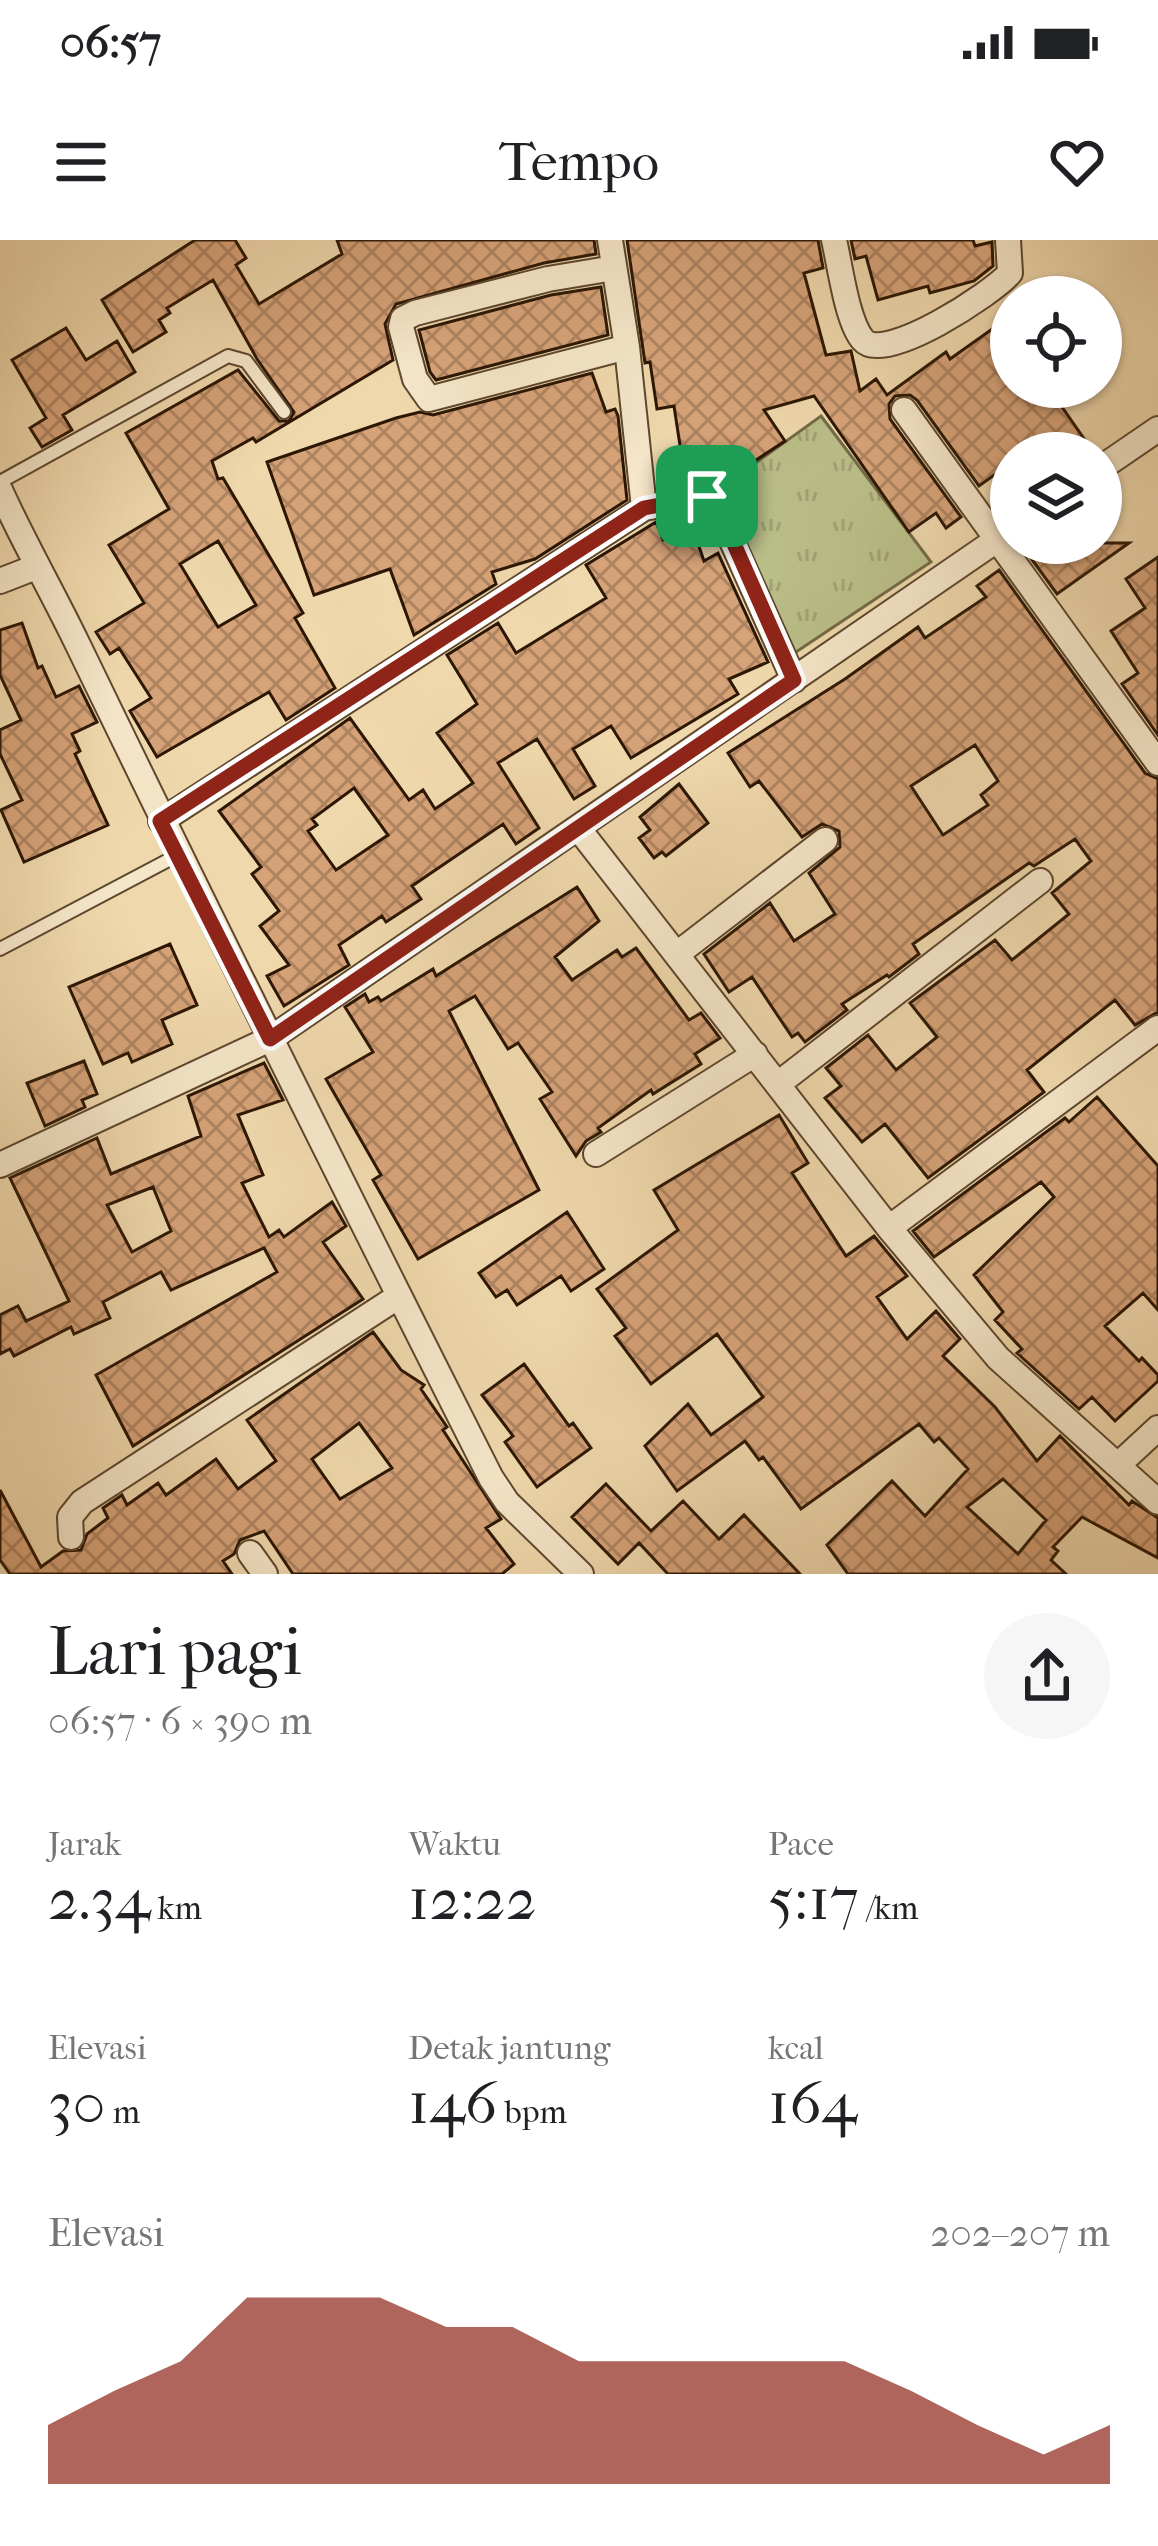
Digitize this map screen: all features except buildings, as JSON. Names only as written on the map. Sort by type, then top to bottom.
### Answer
[{"type":"street","points":[[610,240],[644,508]]},
{"type":"street","points":[[834,240],[854,323],[863,341],[884,346],[935,325],[993,292],[1010,273],[1007,240]]},
{"type":"street","points":[[614,268],[415,313],[403,319],[401,327],[415,379],[428,399],[627,347]]},
{"type":"street","points":[[904,410],[990,517]]},
{"type":"street","points":[[1122,454],[1149,435],[1158,463]]},
{"type":"street","points":[[0,486],[160,821],[490,1478],[507,1502],[581,1574]]},
{"type":"street","points":[[160,821],[644,508],[707,496],[716,503],[794,680]]},
{"type":"street","points":[[0,1165],[270,1039],[990,544]]},
{"type":"street","points":[[1024,564],[1158,764]]},
{"type":"street","points":[[0,581],[36,567]]},
{"type":"street","points":[[578,828],[889,1228],[998,1358],[1158,1502]]},
{"type":"street","points":[[677,954],[825,840]]},
{"type":"street","points":[[778,1084],[1040,881]]},
{"type":"street","points":[[889,1228],[1158,1028]]},
{"type":"street","points":[[596,1154],[755,1054]]},
{"type":"street","points":[[71,1537],[70,1517],[82,1502],[399,1296]]},
{"type":"street","points":[[1118,1466],[1158,1428]]},
{"type":"lane","points":[[0,486],[228,356],[246,361],[284,412]]},
{"type":"lane","points":[[0,949],[178,856]]},
{"type":"green space","points":[[821,416],[931,562],[793,654],[721,488]]},
{"type":"route","points":[[707,496],[716,503],[794,680],[270,1039],[160,821],[644,508],[707,496]]}]
